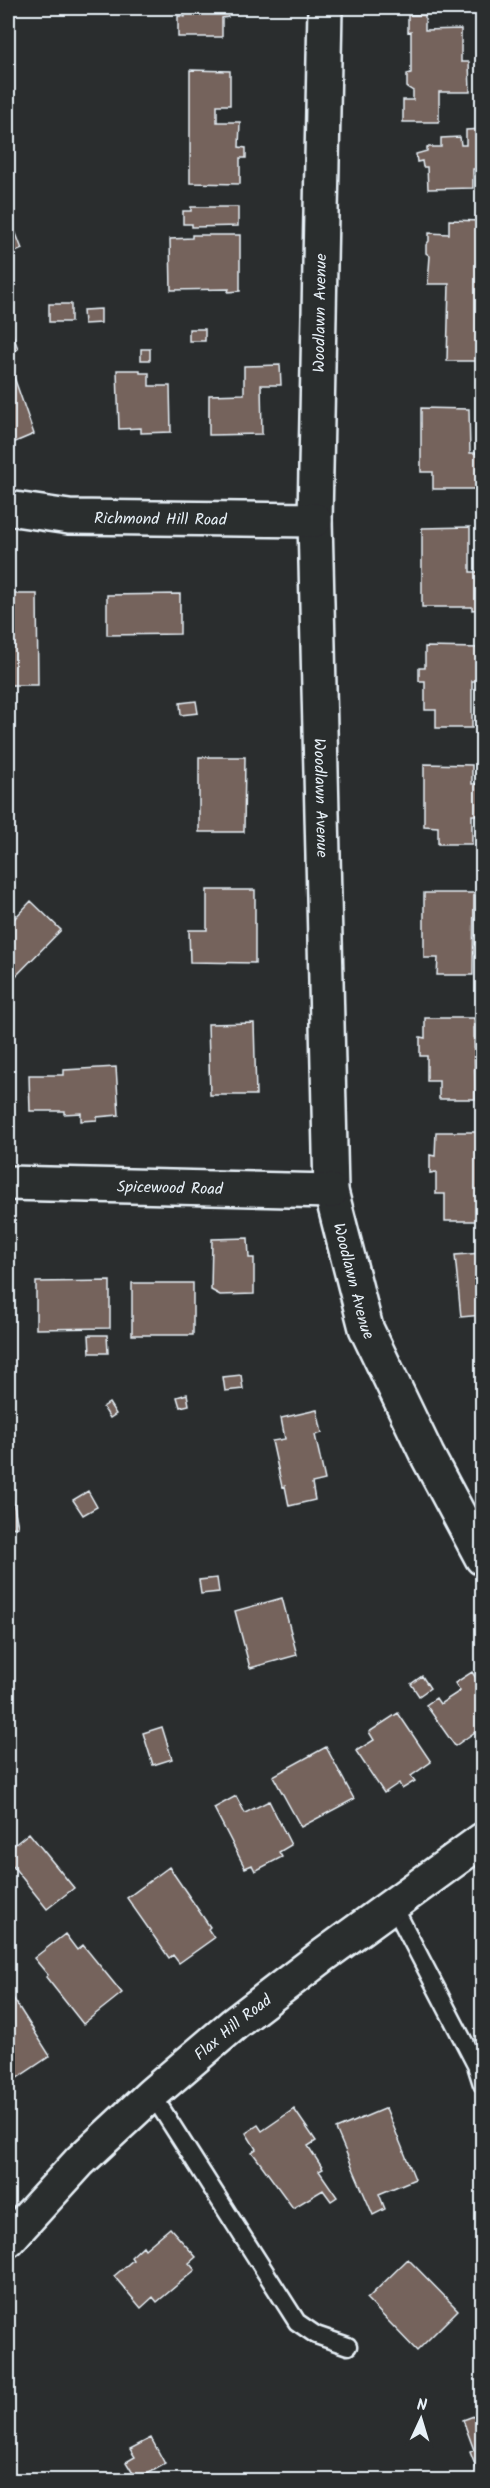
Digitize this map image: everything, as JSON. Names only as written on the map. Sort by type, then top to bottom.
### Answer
[{"type":"street","name":"Woodlawn Avenue","points":[[325,8],[315,520],[332,1191],[366,1328],[427,1455],[483,1558]]},
{"type":"street","name":"Richmond Hill Road","points":[[8,508],[69,517],[315,520]]},
{"type":"street","name":"Spicewood Road","points":[[8,1183],[332,1191]]},
{"type":"street","name":"Flax Hill Road","points":[[8,2240],[80,2161],[152,2094],[234,2024],[483,1840]]},
{"type":"lane","points":[[393,1905],[476,2065],[483,2084]]},
{"type":"lane","points":[[152,2094],[297,2322],[315,2335],[348,2346]]},
{"type":"building","points":[[185,8],[228,8],[228,17],[222,18],[222,37],[178,37],[178,16],[185,17]]},
{"type":"building","points":[[408,15],[425,15],[425,30],[461,29],[461,62],[469,62],[470,92],[439,92],[439,122],[403,122],[403,100],[413,100],[413,91],[407,87],[407,74],[411,73],[411,31],[408,32]]},
{"type":"building","points":[[190,70],[230,71],[230,105],[217,105],[217,122],[240,122],[239,147],[246,148],[246,158],[240,158],[240,184],[190,183]]},
{"type":"building","points":[[482,129],[482,169],[473,169],[473,188],[428,189],[427,167],[423,167],[422,161],[417,162],[416,154],[427,151],[427,147],[441,147],[441,138],[460,137],[461,145],[466,145],[466,130]]},
{"type":"building","points":[[191,207],[238,207],[238,226],[192,227],[192,224],[183,224],[183,211],[191,211]]},
{"type":"building","points":[[8,213],[22,249],[8,255]]},
{"type":"building","points":[[449,220],[482,221],[482,361],[447,361],[449,284],[428,284],[430,256],[426,253],[426,245],[429,241],[429,233],[449,234]]},
{"type":"building","points":[[192,235],[240,235],[240,291],[228,292],[229,289],[171,290],[170,239],[192,238]]},
{"type":"building","points":[[49,304],[71,304],[71,322],[49,322]]},
{"type":"building","points":[[101,309],[101,323],[84,324],[83,310]]},
{"type":"building","points":[[8,321],[18,349],[8,354]]},
{"type":"building","points":[[189,329],[205,329],[205,341],[189,341]]},
{"type":"building","points":[[141,349],[150,349],[150,360],[141,360]]},
{"type":"building","points":[[8,360],[34,434],[8,445]]},
{"type":"building","points":[[280,365],[281,385],[261,385],[262,434],[209,435],[209,395],[244,394],[244,366]]},
{"type":"building","points":[[117,370],[140,370],[140,373],[149,373],[149,386],[170,386],[171,432],[141,433],[141,428],[119,429]]},
{"type":"building","points":[[421,408],[469,409],[470,453],[482,453],[482,489],[433,489],[433,472],[421,472]]},
{"type":"building","points":[[470,527],[470,572],[482,572],[482,609],[422,607],[422,528]]},
{"type":"building","points":[[8,594],[37,594],[38,685],[8,685]]},
{"type":"building","points":[[180,594],[180,634],[107,635],[107,595]]},
{"type":"building","points":[[425,647],[482,648],[482,681],[472,681],[472,728],[436,728],[436,710],[425,710],[425,681],[419,681],[419,668],[425,668]]},
{"type":"building","points":[[196,701],[198,713],[181,715],[180,703]]},
{"type":"building","points":[[199,757],[245,757],[244,832],[199,832]]},
{"type":"building","points":[[424,764],[472,765],[472,784],[482,784],[482,815],[472,815],[472,844],[438,844],[438,827],[424,826]]},
{"type":"building","points":[[207,890],[255,890],[255,963],[190,962],[189,930],[207,930]]},
{"type":"building","points":[[424,893],[474,893],[473,975],[437,975],[438,958],[424,958]]},
{"type":"building","points":[[31,901],[61,930],[8,984],[8,912],[14,919]]},
{"type":"building","points":[[425,1018],[474,1018],[475,1099],[439,1099],[439,1081],[427,1081],[427,1056],[420,1056],[420,1037],[425,1038]]},
{"type":"building","points":[[254,1023],[256,1095],[210,1095],[208,1024]]},
{"type":"building","points":[[116,1067],[119,1115],[81,1121],[81,1113],[30,1111],[29,1075],[64,1075],[64,1070]]},
{"type":"building","points":[[436,1132],[482,1132],[482,1221],[445,1221],[445,1194],[436,1194],[436,1172],[430,1173],[430,1155],[435,1156]]},
{"type":"building","points":[[248,1238],[249,1258],[254,1258],[254,1294],[220,1295],[211,1290],[212,1239]]},
{"type":"building","points":[[482,1253],[482,1315],[461,1317],[455,1255]]},
{"type":"building","points":[[110,1281],[110,1328],[36,1329],[36,1282]]},
{"type":"building","points":[[132,1283],[193,1283],[193,1335],[132,1335]]},
{"type":"building","points":[[89,1335],[107,1335],[108,1353],[90,1353]]},
{"type":"building","points":[[241,1375],[243,1389],[225,1391],[223,1377]]},
{"type":"building","points":[[187,1394],[189,1405],[180,1407],[177,1397]]},
{"type":"building","points":[[109,1403],[116,1414],[110,1418],[103,1407]]},
{"type":"building","points":[[317,1410],[322,1433],[315,1435],[325,1480],[312,1483],[315,1500],[289,1506],[285,1486],[282,1487],[272,1441],[285,1439],[281,1418]]},
{"type":"building","points":[[88,1491],[97,1507],[83,1515],[73,1500]]},
{"type":"building","points":[[13,1500],[18,1527],[9,1528],[10,1537],[8,1538],[8,1501]]},
{"type":"building","points":[[217,1578],[219,1592],[201,1594],[199,1580]]},
{"type":"building","points":[[282,1598],[297,1655],[250,1668],[235,1611]]},
{"type":"building","points":[[472,1672],[482,1687],[482,1735],[478,1738],[475,1732],[455,1746],[426,1705],[436,1698],[440,1704],[460,1691],[455,1683]]},
{"type":"building","points":[[422,1676],[430,1688],[419,1696],[411,1684]]},
{"type":"building","points":[[398,1713],[431,1762],[411,1776],[415,1781],[402,1789],[399,1783],[384,1793],[356,1751],[374,1740],[369,1732]]},
{"type":"building","points":[[162,1727],[172,1759],[153,1765],[143,1733]]},
{"type":"building","points":[[326,1747],[354,1799],[301,1827],[273,1776]]},
{"type":"building","points":[[236,1796],[245,1813],[269,1801],[291,1845],[279,1852],[282,1857],[255,1871],[252,1865],[245,1868],[214,1808]]},
{"type":"building","points":[[29,1833],[74,1888],[47,1909],[8,1860],[8,1850]]},
{"type":"building","points":[[169,1867],[210,1927],[208,1929],[214,1938],[179,1963],[173,1955],[169,1958],[127,1898]]},
{"type":"building","points":[[65,1934],[77,1950],[83,1945],[122,1993],[83,2024],[34,1958]]},
{"type":"building","points":[[8,1990],[50,2056],[8,2084]]},
{"type":"building","points":[[386,2108],[415,2179],[379,2194],[385,2209],[373,2215],[336,2129]]},
{"type":"building","points":[[294,2109],[316,2141],[308,2146],[323,2169],[319,2171],[337,2197],[331,2201],[323,2190],[293,2208],[252,2152],[256,2149],[246,2133],[258,2125],[262,2131]]},
{"type":"building","points":[[170,2228],[196,2257],[189,2263],[195,2270],[157,2302],[153,2297],[141,2308],[114,2276],[133,2260],[131,2257],[143,2246],[145,2249]]},
{"type":"building","points":[[408,2259],[458,2310],[417,2351],[367,2299]]},
{"type":"building","points":[[482,2413],[481,2480],[470,2452],[474,2450],[463,2420]]},
{"type":"building","points":[[151,2438],[165,2464],[137,2480],[126,2462],[135,2457],[130,2449]]}]
